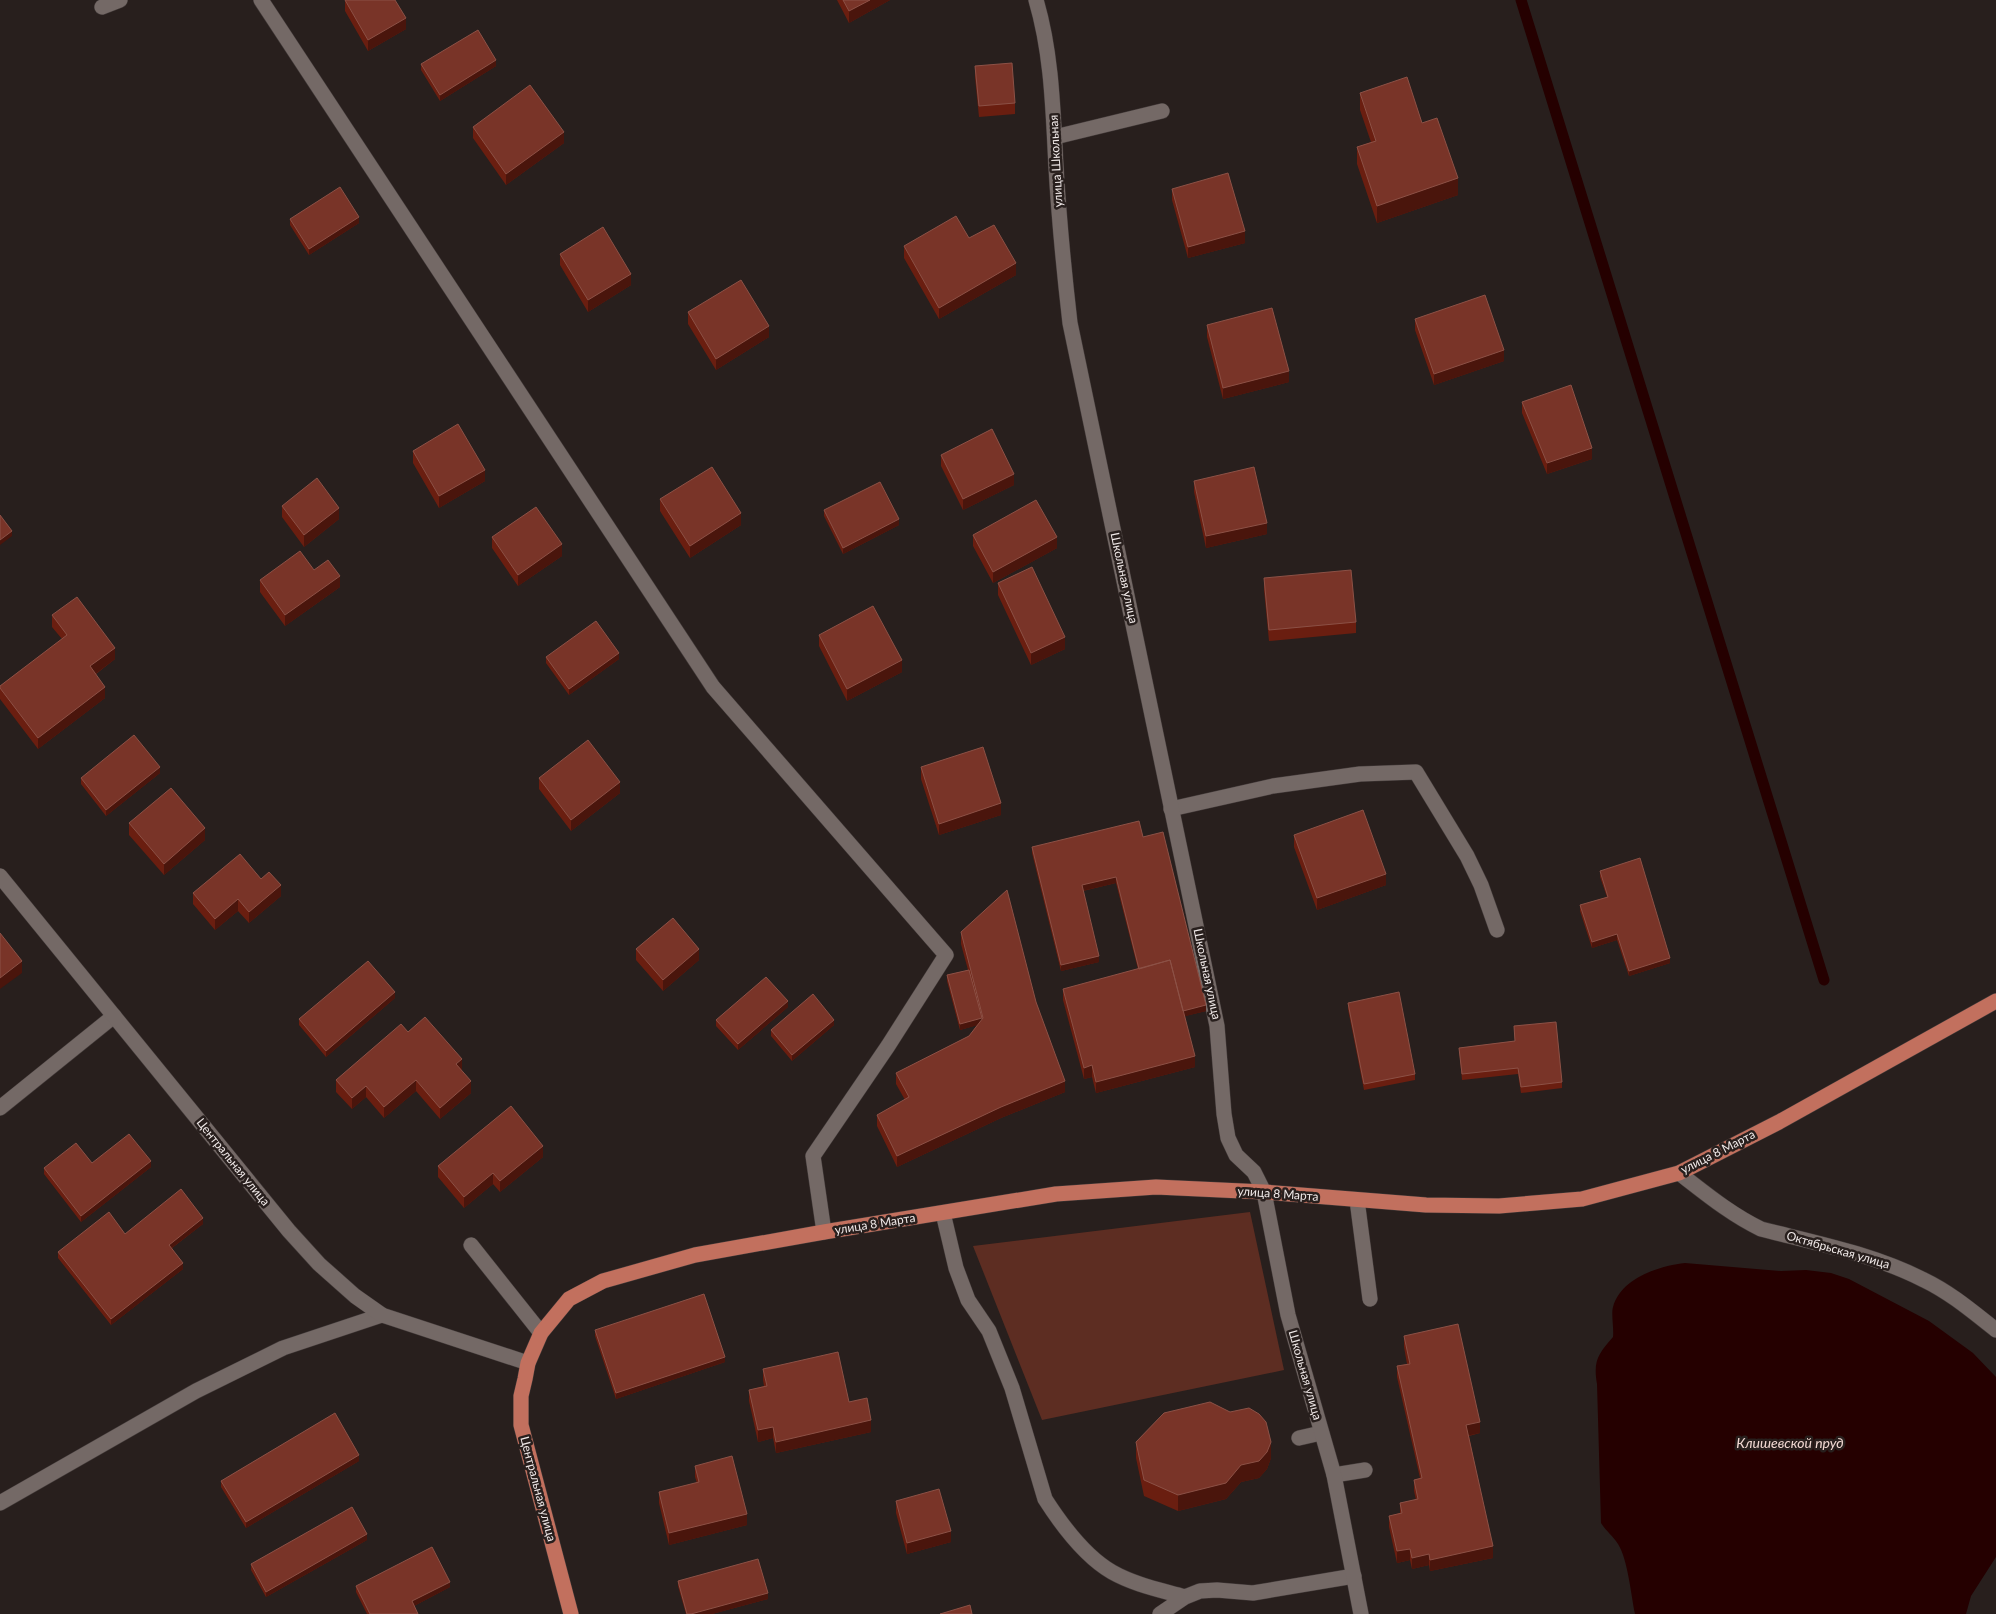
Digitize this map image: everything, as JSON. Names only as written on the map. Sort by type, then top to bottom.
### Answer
[{"type":"main road","name":"улица 8 Марта","points":[[541,1333],[569,1299],[603,1280],[695,1256],[824,1232],[1056,1194],[1156,1187],[1264,1192],[1426,1205],[1499,1206],[1582,1199],[1679,1173],[1779,1122],[1996,1000]]},
{"type":"main road","name":"Центральная улица","points":[[541,1333],[528,1363],[521,1396],[521,1425],[571,1614]]},
{"type":"street","points":[[102,7],[120,0]]},
{"type":"street","points":[[261,0],[713,687],[946,955],[888,1046],[813,1156],[824,1232]]},
{"type":"street","name":"улица Школьная","points":[[1036,0],[1043,24],[1048,55],[1055,137],[1061,253],[1070,323]]},
{"type":"street","points":[[1055,137],[1162,111]]},
{"type":"street","name":"Школьная улица","points":[[1070,323],[1217,1026],[1224,1114],[1228,1138],[1236,1155],[1254,1172],[1264,1192],[1288,1315],[1334,1475],[1361,1614]]},
{"type":"street","points":[[1171,809],[1273,786],[1360,774],[1416,772],[1467,856],[1481,885],[1497,930]]},
{"type":"street","name":"Центральная улица","points":[[0,876],[289,1230],[319,1264],[355,1296],[382,1315],[528,1363]]},
{"type":"street","points":[[0,1108],[114,1016]]},
{"type":"street","name":"Октябрьская улица","points":[[1679,1173],[1731,1213],[1761,1229],[1872,1258],[1902,1269],[1945,1292],[1996,1330]]},
{"type":"street","points":[[1357,1200],[1370,1299]]},
{"type":"street","points":[[943,1212],[956,1268],[968,1300],[989,1331],[1012,1388],[1045,1499],[1059,1522],[1094,1559],[1111,1572],[1137,1584],[1185,1597]]},
{"type":"street","points":[[471,1245],[541,1333]]},
{"type":"street","points":[[0,1502],[196,1391],[284,1348],[382,1315]]},
{"type":"street","points":[[1299,1438],[1321,1432]]},
{"type":"street","points":[[1334,1475],[1365,1470]]},
{"type":"street","points":[[1160,1614],[1185,1597],[1200,1591],[1216,1590],[1254,1593],[1354,1576]]},
{"type":"shaded area","points":[[1250,1212],[1284,1370],[1042,1420],[973,1246]]},
{"type":"water","name":"Клишевской пруд","points":[[1685,1263],[1781,1271],[1806,1270],[1831,1273],[1849,1279],[1929,1321],[1973,1353],[1996,1377],[1996,1557],[1971,1596],[1966,1614],[1635,1614],[1627,1568],[1621,1551],[1616,1541],[1601,1523],[1596,1364],[1600,1353],[1613,1337],[1613,1307],[1617,1297],[1624,1288],[1642,1275],[1664,1267]]},
{"type":"building","points":[[345,0],[395,0],[406,18],[368,40]]},
{"type":"building","points":[[843,0],[870,0],[849,11]]},
{"type":"building","points":[[478,30],[496,60],[440,95],[421,64]]},
{"type":"building","points":[[1012,63],[1015,103],[979,106],[975,66]]},
{"type":"building","points":[[1407,77],[1422,123],[1437,118],[1458,178],[1377,206],[1357,147],[1376,141],[1360,93]]},
{"type":"building","points":[[530,85],[564,132],[506,174],[473,127]]},
{"type":"building","points":[[1228,173],[1245,231],[1188,247],[1172,189]]},
{"type":"building","points":[[340,187],[359,217],[309,249],[290,219]]},
{"type":"building","points":[[956,216],[969,238],[994,225],[1016,263],[939,308],[904,246]]},
{"type":"building","points":[[603,227],[631,274],[588,300],[560,254]]},
{"type":"building","points":[[741,280],[769,326],[716,359],[688,312]]},
{"type":"building","points":[[1485,295],[1504,350],[1434,374],[1415,319]]},
{"type":"building","points":[[1272,308],[1289,371],[1223,388],[1207,325]]},
{"type":"building","points":[[1571,385],[1592,448],[1547,463],[1522,402]]},
{"type":"building","points":[[458,424],[485,470],[439,496],[413,451]]},
{"type":"building","points":[[992,429],[1014,474],[963,499],[941,455]]},
{"type":"building","points":[[712,467],[741,513],[690,546],[660,499]]},
{"type":"building","points":[[1254,467],[1267,523],[1206,536],[1194,481]]},
{"type":"building","points":[[317,478],[339,508],[304,535],[282,506]]},
{"type":"building","points":[[880,482],[899,519],[843,548],[824,510]]},
{"type":"building","points":[[1036,500],[1057,537],[993,572],[973,535]]},
{"type":"building","points":[[536,507],[562,544],[518,575],[492,537]]},
{"type":"building","points":[[0,515],[12,531],[0,540]]},
{"type":"building","points":[[300,551],[314,570],[328,560],[340,576],[285,615],[260,580]]},
{"type":"building","points":[[1032,567],[1065,637],[1031,653],[998,583]]},
{"type":"building","points":[[1351,570],[1356,622],[1269,630],[1264,578]]},
{"type":"building","points":[[77,597],[115,648],[90,666],[105,687],[38,738],[0,686],[67,635],[52,615]]},
{"type":"building","points":[[873,606],[902,660],[847,689],[819,635]]},
{"type":"building","points":[[596,621],[619,653],[569,689],[546,657]]},
{"type":"building","points":[[134,735],[160,767],[106,810],[81,778]]},
{"type":"building","points":[[588,740],[620,782],[571,820],[539,778]]},
{"type":"building","points":[[983,747],[1001,803],[939,824],[921,767]]},
{"type":"building","points":[[171,788],[205,828],[164,864],[129,823]]},
{"type":"building","points":[[1363,810],[1386,874],[1317,898],[1294,835]]},
{"type":"building","points":[[1139,821],[1143,837],[1163,832],[1206,1005],[1183,1011],[1170,960],[1139,969],[1116,877],[1082,885],[1099,956],[1061,965],[1032,847]]},
{"type":"building","points":[[240,854],[261,879],[269,872],[281,885],[249,912],[238,899],[215,919],[193,893]]},
{"type":"building","points":[[1640,858],[1670,958],[1629,971],[1617,934],[1592,942],[1580,905],[1608,897],[1600,871]]},
{"type":"building","points":[[1007,890],[1036,1002],[1065,1081],[1001,1107],[897,1156],[877,1115],[909,1097],[896,1073],[969,1036],[983,1018],[961,932]]},
{"type":"building","points":[[673,918],[699,949],[663,980],[636,949]]},
{"type":"building","points":[[0,933],[22,961],[0,978]]},
{"type":"building","points":[[1170,960],[1195,1056],[1096,1082],[1092,1065],[1084,1068],[1063,989]]},
{"type":"building","points":[[368,961],[395,992],[326,1051],[299,1019]]},
{"type":"building","points":[[969,970],[982,1018],[960,1024],[947,975]]},
{"type":"building","points":[[766,977],[788,1001],[738,1044],[716,1020]]},
{"type":"building","points":[[1399,992],[1415,1074],[1364,1084],[1348,1003]]},
{"type":"building","points":[[813,994],[834,1020],[792,1055],[771,1030]]},
{"type":"building","points":[[425,1017],[462,1059],[456,1064],[471,1081],[440,1108],[416,1080],[384,1107],[366,1086],[352,1098],[336,1080],[401,1024],[408,1032]]},
{"type":"building","points":[[1556,1022],[1562,1082],[1521,1087],[1518,1068],[1462,1074],[1459,1048],[1515,1041],[1514,1026]]},
{"type":"building","points":[[511,1106],[543,1146],[500,1181],[493,1173],[464,1197],[438,1166]]},
{"type":"building","points":[[129,1134],[151,1161],[81,1216],[44,1168],[76,1143],[92,1163]]},
{"type":"building","points":[[181,1189],[203,1218],[169,1245],[183,1263],[111,1319],[58,1252],[109,1212],[125,1234]]},
{"type":"building","points":[[704,1294],[725,1357],[616,1393],[595,1330]]},
{"type":"building","points":[[1458,1324],[1480,1422],[1466,1425],[1493,1546],[1430,1560],[1429,1554],[1412,1558],[1410,1549],[1397,1551],[1389,1516],[1402,1513],[1400,1503],[1418,1499],[1414,1480],[1422,1478],[1397,1366],[1410,1364],[1404,1336]]},
{"type":"building","points":[[838,1352],[849,1402],[867,1398],[871,1420],[776,1442],[773,1427],[758,1430],[749,1390],[767,1386],[763,1369]]},
{"type":"building","points":[[1210,1402],[1230,1412],[1249,1408],[1259,1414],[1266,1422],[1271,1442],[1267,1452],[1259,1461],[1241,1465],[1226,1483],[1178,1495],[1144,1480],[1136,1442],[1164,1413]]},
{"type":"building","points":[[335,1413],[359,1455],[246,1522],[221,1481]]},
{"type":"building","points":[[732,1456],[747,1514],[669,1533],[659,1492],[699,1482],[695,1466]]},
{"type":"building","points":[[939,1489],[951,1531],[907,1543],[896,1501]]},
{"type":"building","points":[[352,1507],[367,1534],[266,1592],[251,1564]]},
{"type":"building","points":[[432,1547],[450,1582],[412,1601],[418,1614],[370,1614],[356,1586]]},
{"type":"building","points":[[758,1559],[768,1593],[687,1614],[678,1581]]},
{"type":"building","points":[[970,1605],[972,1614],[940,1614]]},
{"type":"waterway","points":[[1521,0],[1824,980]]}]
